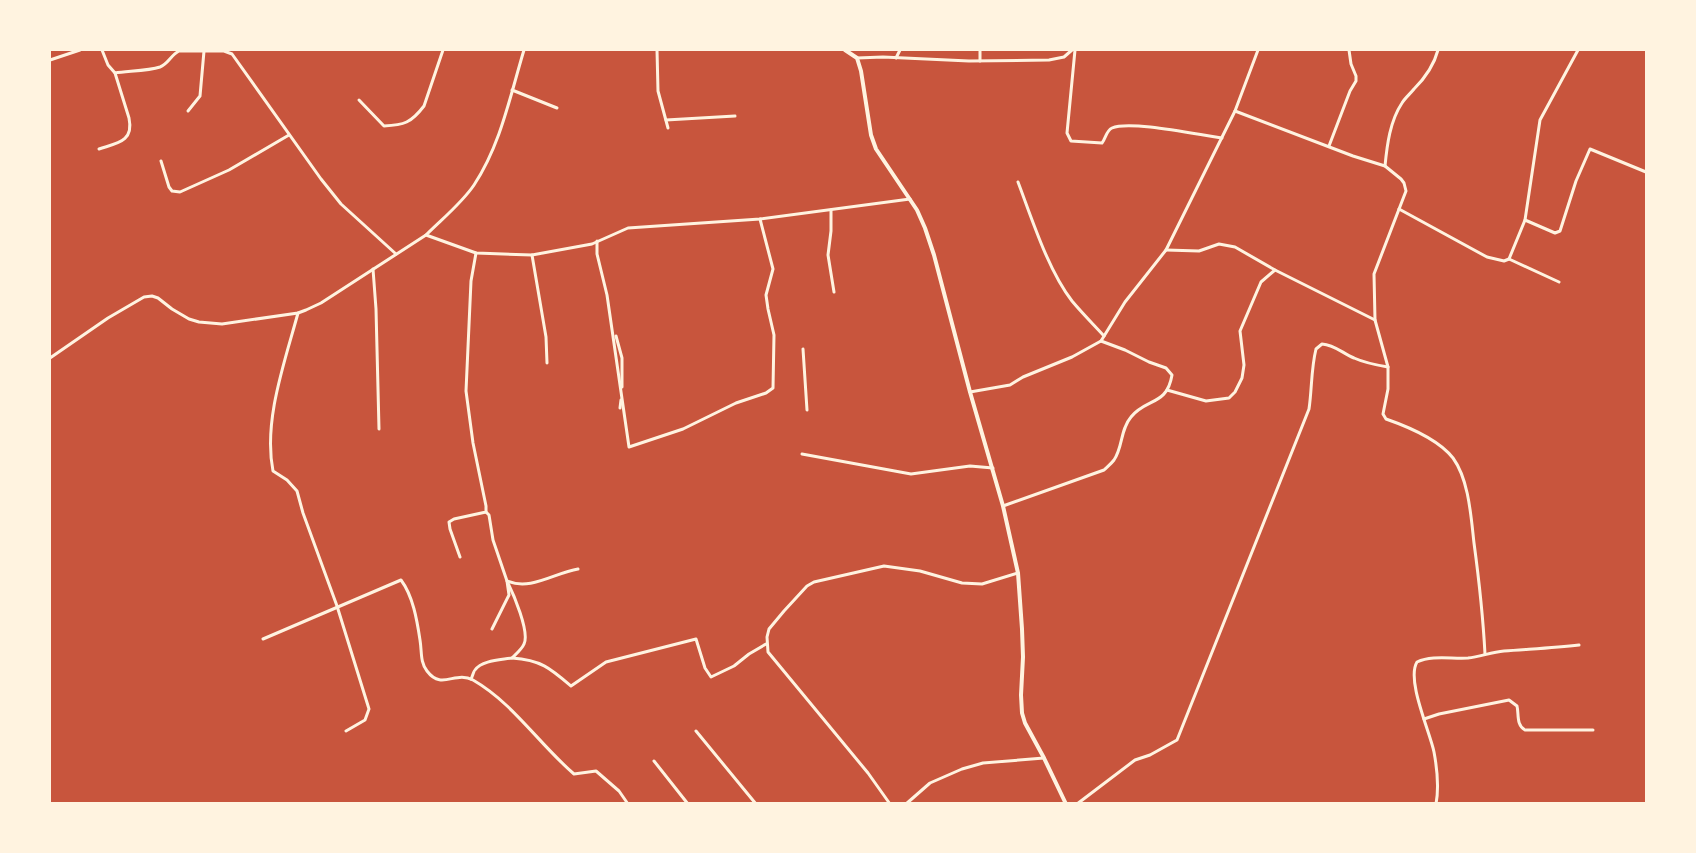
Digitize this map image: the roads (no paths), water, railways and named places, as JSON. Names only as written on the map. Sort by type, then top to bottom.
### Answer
[{"type":"street","points":[[50,60],[80,50]]},
{"type":"street","points":[[99,149],[126,139],[130,124],[115,73],[108,65],[102,50]]},
{"type":"street","points":[[359,100],[384,126],[404,125],[424,106],[443,50]]},
{"type":"street","points":[[50,358],[108,318],[144,297],[158,298],[189,319],[210,324],[298,313],[321,303],[426,235],[474,185],[501,133],[524,50]]},
{"type":"street","points":[[657,50],[658,91],[668,128]]},
{"type":"street","points":[[845,50],[857,58],[980,61],[1049,60],[1064,57],[1073,50]]},
{"type":"street","points":[[896,58],[900,50]]},
{"type":"street","points":[[980,50],[980,61]]},
{"type":"street","points":[[1073,50],[1067,133],[1071,141],[1102,143],[1108,130],[1116,127],[1139,126],[1222,138]]},
{"type":"street","points":[[970,392],[1010,385],[1101,341],[1125,302],[1166,250],[1235,111],[1258,50]]},
{"type":"street","points":[[1329,146],[1356,81],[1349,50]]},
{"type":"street","points":[[1385,166],[1394,116],[1402,102],[1423,80],[1438,50]]},
{"type":"street","points":[[1509,259],[1525,220],[1540,120],[1578,50]]},
{"type":"street","points":[[188,111],[200,96],[204,51]]},
{"type":"street","points":[[115,73],[158,67],[177,52],[224,51],[232,54],[312,168],[341,204],[396,254]]},
{"type":"street","points":[[857,58],[871,135],[876,149],[921,218],[934,255],[970,392],[993,468],[1018,573],[1023,638],[1022,713],[1066,804]]},
{"type":"street","points":[[512,90],[557,108]]},
{"type":"street","points":[[1235,111],[1385,166],[1398,176],[1406,187],[1374,274],[1375,320],[1388,367],[1388,389],[1383,414],[1386,419],[1439,445],[1452,457],[1462,475],[1471,516],[1485,654]]},
{"type":"street","points":[[666,120],[735,116]]},
{"type":"street","points":[[161,161],[169,187],[172,191],[180,192],[229,170],[289,135]]},
{"type":"street","points":[[1525,220],[1555,233],[1560,231],[1576,181],[1590,149],[1647,172]]},
{"type":"street","points":[[1018,182],[1039,237],[1063,287],[1072,301],[1104,336]]},
{"type":"street","points":[[426,235],[476,254],[532,255],[584,246],[628,228],[760,219],[910,199]]},
{"type":"street","points":[[1399,209],[1487,257],[1504,261],[1509,259],[1559,282]]},
{"type":"street","points":[[831,210],[828,255],[834,292]]},
{"type":"street","points":[[597,242],[597,254],[607,295],[629,447],[682,429],[773,388],[774,336],[766,295],[773,269],[760,219]]},
{"type":"street","points":[[1166,250],[1199,251],[1219,244],[1235,247],[1275,270],[1375,320]]},
{"type":"street","points":[[476,254],[471,281],[466,391],[486,512],[489,515],[493,540],[507,581],[515,596],[527,635],[524,646],[512,658]]},
{"type":"street","points":[[532,255],[546,337],[547,363]]},
{"type":"street","points":[[373,269],[379,429]]},
{"type":"street","points":[[1167,390],[1206,401],[1229,398],[1235,392],[1240,383],[1244,365],[1240,331],[1261,282],[1275,270]]},
{"type":"street","points":[[298,313],[275,400],[270,460],[273,471],[287,480],[297,491],[337,606],[369,709],[365,720],[346,730]]},
{"type":"street","points":[[616,336],[622,358],[623,380],[620,408]]},
{"type":"street","points":[[1003,506],[1104,470],[1114,460],[1122,432],[1133,414],[1163,396],[1167,390],[1172,375],[1166,368],[1101,341]]},
{"type":"street","points":[[1077,804],[1135,760],[1150,755],[1177,740],[1309,410],[1312,364],[1316,349],[1322,344],[1334,346],[1363,362],[1388,367]]},
{"type":"street","points":[[803,349],[807,410]]},
{"type":"street","points":[[802,453],[911,474],[970,466],[993,468]]},
{"type":"street","points":[[460,557],[449,522],[486,512]]},
{"type":"street","points":[[890,804],[868,773],[768,652],[767,637],[774,622],[802,591],[814,582],[884,566],[920,571],[962,583],[982,584],[1018,573]]},
{"type":"street","points":[[507,581],[524,585],[578,569]]},
{"type":"street","points":[[263,639],[401,580],[408,590],[419,631],[422,662],[433,678],[441,681],[461,677],[471,679],[495,695],[520,718],[555,757],[574,774],[596,771],[619,791],[628,804]]},
{"type":"street","points":[[492,629],[509,595],[507,581]]},
{"type":"street","points":[[471,679],[474,670],[484,664],[512,658],[531,660],[550,668],[571,686],[606,662],[696,639],[705,668],[711,677],[734,666],[748,654],[766,644]]},
{"type":"street","points":[[1436,804],[1437,783],[1434,753],[1420,707],[1414,672],[1415,664],[1429,659],[1579,645]]},
{"type":"street","points":[[1424,719],[1509,700],[1517,705],[1519,722],[1521,728],[1525,730],[1593,730]]},
{"type":"street","points":[[696,731],[756,804]]},
{"type":"street","points":[[906,804],[930,783],[962,769],[983,763],[1044,758]]},
{"type":"street","points":[[654,761],[688,804]]}]
